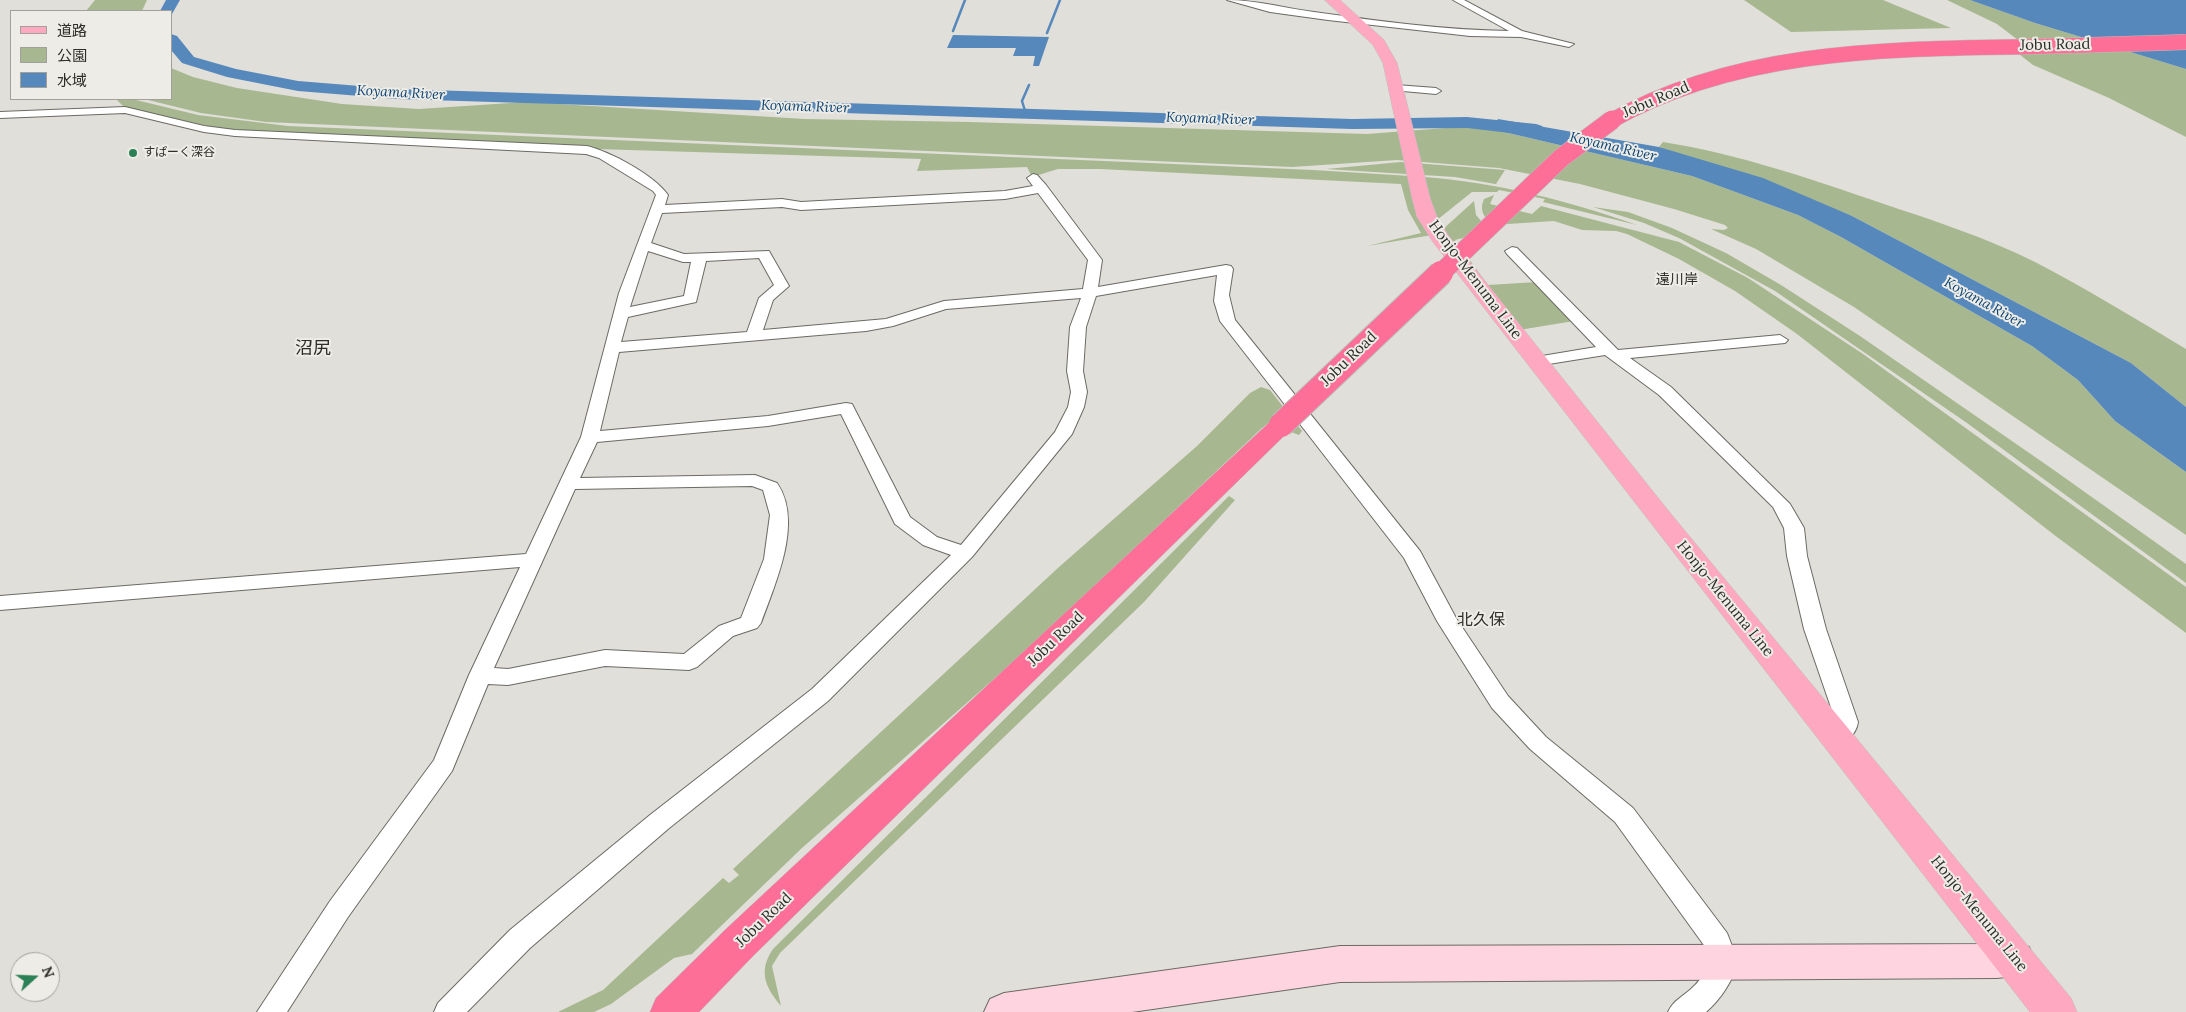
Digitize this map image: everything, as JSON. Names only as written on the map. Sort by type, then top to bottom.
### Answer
[{"type":"highway","name":"Jobu Road","points":[[670,1012],[739,943],[1561,158],[1612,120],[1655,98],[1723,76],[1785,62],[1841,54],[1930,49],[2186,42]]},
{"type":"main road","name":"Honjo-Menuma Line","points":[[1332,0],[1379,43],[1390,64],[1414,174],[1427,217],[1433,227],[1661,520],[2056,1012]]},
{"type":"street","points":[[1231,0],[1270,9],[1470,33],[1521,34],[1569,44]]},
{"type":"street","points":[[1457,0],[1521,34]]},
{"type":"street","points":[[1396,89],[1436,91]]},
{"type":"street","points":[[0,115],[125,110],[204,129],[235,132],[587,150],[603,154],[657,188],[662,195],[620,314],[590,437],[480,675],[444,764],[339,909],[271,1012]]},
{"type":"street","points":[[448,1012],[520,939],[659,822],[820,695],[965,553],[1063,434],[1076,407],[1079,392],[1075,370],[1078,327],[1090,293],[1095,260],[1038,183],[1005,195],[830,205],[801,206],[782,203],[657,208]]},
{"type":"street","points":[[643,245],[682,258],[699,259],[764,254],[782,286],[766,298],[753,337]]},
{"type":"street","points":[[1512,251],[1613,353],[1665,391],[1767,489],[1786,513],[1797,540],[1797,556],[1815,629],[1847,722],[1846,727],[1835,736]]},
{"type":"street","points":[[620,314],[691,299],[699,259]]},
{"type":"street","points":[[612,348],[753,337],[888,323],[944,305],[1090,293],[1226,269],[1220,297],[1223,312],[1228,321],[1413,556],[1447,621],[1494,694],[1518,723],[1538,742],[1624,816],[1717,942],[1725,964],[1711,990],[1696,1004],[1682,1012]]},
{"type":"street","points":[[1536,361],[1665,348],[1734,346],[1780,340]]},
{"type":"street","points":[[590,437],[768,421],[846,408],[902,520],[930,541],[965,553]]},
{"type":"street","points":[[480,675],[508,677],[606,658],[689,662],[726,630],[750,623],[774,560],[779,515],[771,488],[755,480],[569,484]]},
{"type":"street","points":[[0,603],[532,560]]},
{"type":"street","points":[[1004,1012],[1340,964],[1997,962],[2015,959]]},
{"type":"green space","points":[[95,0],[147,0],[142,10],[87,10]]},
{"type":"green space","points":[[1744,0],[1883,0],[1951,28],[1791,32]]},
{"type":"green space","points":[[1947,0],[1970,0],[2035,23],[2186,69],[2186,137],[2109,98],[2033,65],[2019,54],[2035,53],[1997,24]]},
{"type":"green space","points":[[172,68],[193,77],[237,88],[342,104],[419,109],[526,102],[805,119],[1367,134],[1458,127],[1487,128],[1692,176],[1798,215],[1841,237],[2032,346],[2078,380],[2115,421],[2186,472],[2186,535],[1854,307],[1756,249],[1711,229],[1724,230],[1728,228],[1725,225],[1674,209],[1580,184],[1499,168],[1397,160],[1292,167],[266,122],[201,113],[148,100],[172,100]]},
{"type":"green space","points":[[117,100],[136,100],[198,115],[288,126],[1313,170],[1410,176],[1432,235],[1367,246],[1421,233],[1408,210],[1401,184],[1100,169],[1058,169],[1032,177],[1027,167],[917,171],[921,159],[596,149],[221,129],[124,107]]},
{"type":"green space","points":[[1663,142],[1747,160],[1802,177],[1961,230],[2035,262],[2092,293],[2186,349],[2186,407],[2131,363],[1852,216],[1659,147]]},
{"type":"green space","points":[[1401,162],[1505,170],[1496,184],[1513,187],[1455,177],[1326,169]]},
{"type":"green space","points":[[1423,177],[1477,183],[1532,194],[1585,208],[1637,225],[1543,202],[1545,199],[1499,190],[1497,192],[1472,192],[1437,220]]},
{"type":"green space","points":[[1494,195],[1490,204],[1532,214],[1541,206],[1679,242],[1748,278],[1863,354],[2186,587],[2186,633],[2053,534],[1797,334],[1735,291],[1679,259],[1627,234],[1616,231],[1582,230],[1554,221],[1492,225],[1485,216],[1482,207],[1484,199]]},
{"type":"green space","points":[[1474,201],[1476,215],[1490,231],[1455,240],[1488,285],[1537,282],[1574,321],[1519,330],[1441,231]]},
{"type":"green space","points":[[1593,207],[1628,212],[1672,228],[1726,253],[1781,285],[1860,336],[2186,564],[2186,583],[1967,423],[1775,291],[1679,238],[1644,223]]},
{"type":"green space","points":[[1261,387],[1270,390],[1302,431],[1299,435],[1291,432],[1294,429],[1274,419],[1262,428],[1028,649],[802,848],[692,954],[674,958],[611,1004],[594,1012],[558,1012],[603,990],[723,878],[729,883],[739,875],[733,869],[1059,567],[1197,446],[1250,393]]},
{"type":"green space","points":[[1229,496],[1235,500],[1144,602],[780,953],[772,966],[781,1006],[765,979],[768,957],[773,949]]},
{"type":"water","points":[[1970,0],[2186,0],[2186,69],[2035,23]]},
{"type":"water","points":[[953,35],[1049,37],[1039,66],[1033,66],[1035,56],[1013,56],[1016,48],[947,48]]},
{"type":"water","points":[[1498,119],[1659,147],[1763,178],[1852,216],[2131,363],[2186,407],[2186,472],[2115,421],[2078,380],[2032,346],[1841,237],[1798,215],[1692,176],[1487,128],[1496,123]]},
{"type":"waterway","name":"Koyama River","points":[[168,10],[173,0]]},
{"type":"waterway","points":[[953,31],[965,0]]},
{"type":"waterway","points":[[1047,33],[1060,0]]},
{"type":"waterway","name":"Koyama River","points":[[172,40],[188,60],[233,73],[298,86],[397,94],[1352,124],[1467,122],[1536,130]]},
{"type":"waterway","points":[[1026,114],[1022,101],[1029,85]]},
{"type":"place","name":"すぱーく深谷","points":[[133,153]]},
{"type":"district","name":"遠川岸","points":[[1677,280]]},
{"type":"district","name":"沼尻","points":[[313,349]]},
{"type":"district","name":"北久保","points":[[1481,620]]}]
